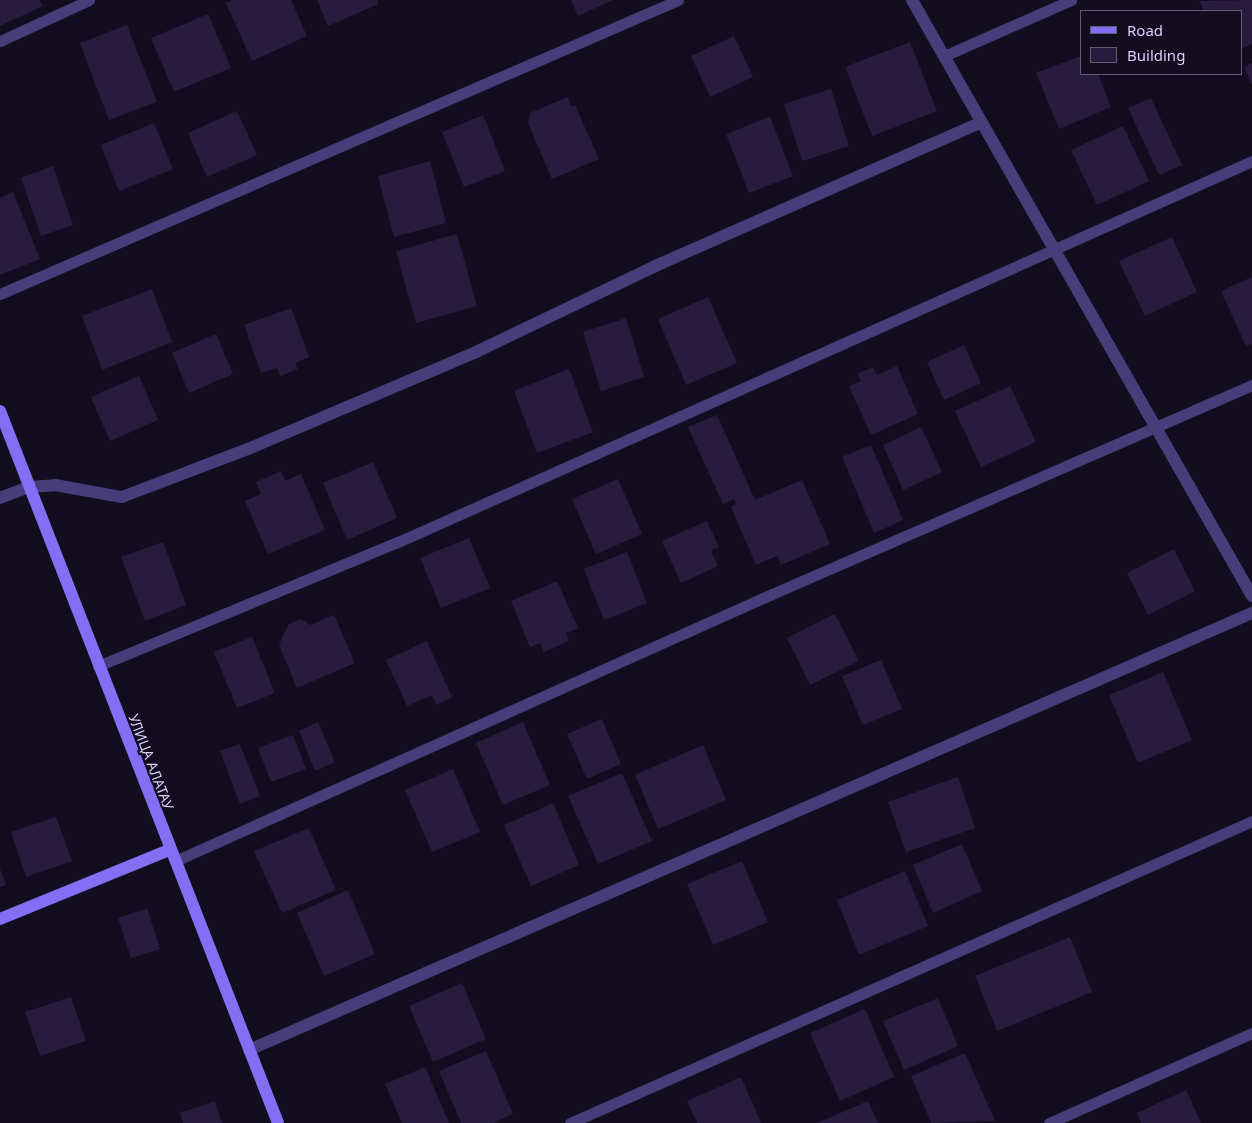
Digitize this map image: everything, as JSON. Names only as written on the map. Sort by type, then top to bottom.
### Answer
[{"type":"street","points":[[912,0],[1252,596]]},
{"type":"street","points":[[0,498],[29,487],[55,485],[122,497],[248,449],[476,352],[662,264],[981,122]]},
{"type":"street","name":"УЛИЦА АЛАТАУ","points":[[0,411],[169,850],[278,1123]]},
{"type":"street","points":[[249,1050],[1252,612]]},
{"type":"street","points":[[0,919],[169,850]]},
{"type":"lane","points":[[0,41],[89,0]]},
{"type":"lane","points":[[0,294],[678,0]]},
{"type":"lane","points":[[944,56],[1071,0]]},
{"type":"lane","points":[[98,666],[398,542],[1054,251],[1252,161]]},
{"type":"lane","points":[[175,861],[772,594],[1156,429],[1252,385]]},
{"type":"lane","points":[[570,1123],[1252,821]]},
{"type":"lane","points":[[1049,1123],[1252,1033]]},
{"type":"building","points":[[0,0],[40,0],[43,6],[0,26]]},
{"type":"building","points":[[233,0],[291,0],[307,36],[252,61],[226,3]]},
{"type":"building","points":[[317,0],[377,0],[378,4],[328,26]]},
{"type":"building","points":[[571,0],[613,0],[578,16]]},
{"type":"building","points":[[1252,0],[1252,44],[1242,49],[1242,10],[1204,10],[1199,1]]},
{"type":"building","points":[[208,14],[231,68],[174,92],[151,38]]},
{"type":"building","points":[[127,25],[157,102],[109,120],[80,43]]},
{"type":"building","points":[[734,36],[753,77],[710,97],[691,56]]},
{"type":"building","points":[[910,42],[937,111],[872,136],[845,67]]},
{"type":"building","points":[[1080,56],[1080,75],[1098,75],[1111,107],[1059,129],[1036,73]]},
{"type":"building","points":[[1252,63],[1252,85],[1244,67]]},
{"type":"building","points":[[831,89],[849,146],[802,161],[784,104]]},
{"type":"building","points":[[568,97],[571,107],[575,105],[599,159],[552,179],[528,123],[530,113]]},
{"type":"building","points":[[1151,98],[1182,165],[1159,175],[1128,108]]},
{"type":"building","points":[[237,111],[257,155],[207,177],[188,133]]},
{"type":"building","points":[[483,115],[505,171],[464,187],[442,132]]},
{"type":"building","points":[[770,117],[793,176],[749,193],[726,134]]},
{"type":"building","points":[[154,123],[173,169],[119,191],[101,145]]},
{"type":"building","points":[[1123,126],[1149,181],[1097,205],[1071,150]]},
{"type":"building","points":[[430,161],[446,223],[394,237],[378,176]]},
{"type":"building","points":[[53,166],[73,225],[41,236],[21,178]]},
{"type":"building","points":[[13,192],[40,259],[0,275],[0,198]]},
{"type":"building","points":[[457,234],[477,306],[416,323],[396,251]]},
{"type":"building","points":[[1172,237],[1197,292],[1145,316],[1119,261]]},
{"type":"building","points":[[1252,277],[1252,344],[1246,346],[1221,291]]},
{"type":"building","points":[[152,289],[172,342],[102,370],[82,316]]},
{"type":"building","points":[[708,297],[737,363],[686,385],[658,319]]},
{"type":"building","points":[[291,308],[309,357],[295,363],[298,369],[280,376],[277,368],[261,373],[244,325]]},
{"type":"building","points":[[626,318],[644,377],[601,391],[583,332]]},
{"type":"building","points":[[216,334],[233,374],[189,393],[172,353]]},
{"type":"building","points":[[964,345],[981,383],[944,400],[927,362]]},
{"type":"building","points":[[897,366],[918,414],[871,435],[849,386],[861,381],[857,374],[873,367],[877,375]]},
{"type":"building","points":[[569,369],[593,432],[537,453],[514,391]]},
{"type":"building","points":[[139,376],[158,420],[110,441],[91,397]]},
{"type":"building","points":[[1010,386],[1036,442],[981,467],[955,411]]},
{"type":"building","points":[[717,415],[755,500],[802,480],[830,544],[781,565],[777,556],[756,565],[731,507],[736,504],[734,499],[723,504],[688,427]]},
{"type":"building","points":[[921,427],[942,472],[903,490],[883,445]]},
{"type":"building","points":[[871,445],[903,520],[874,533],[842,457]]},
{"type":"building","points":[[373,462],[397,518],[347,540],[323,483]]},
{"type":"building","points":[[281,471],[285,481],[301,474],[325,530],[268,554],[245,501],[261,494],[256,482]]},
{"type":"building","points":[[618,479],[642,534],[596,554],[572,499]]},
{"type":"building","points":[[707,521],[719,547],[711,550],[718,566],[681,583],[662,541]]},
{"type":"building","points":[[469,538],[490,588],[441,608],[420,558]]},
{"type":"building","points":[[163,542],[186,605],[145,621],[121,557]]},
{"type":"building","points":[[1174,549],[1195,591],[1148,615],[1127,573]]},
{"type":"building","points":[[627,552],[647,603],[604,620],[584,569]]},
{"type":"building","points":[[557,581],[578,628],[566,633],[569,641],[544,652],[540,643],[530,647],[511,601]]},
{"type":"building","points":[[835,614],[859,661],[810,685],[787,638]]},
{"type":"building","points":[[334,615],[355,663],[297,688],[279,645],[288,625],[301,619],[310,625]]},
{"type":"building","points":[[252,637],[275,693],[237,708],[214,652]]},
{"type":"building","points":[[427,641],[452,697],[436,705],[432,695],[407,706],[386,660]]},
{"type":"building","points":[[881,660],[902,709],[863,725],[842,676]]},
{"type":"building","points":[[1163,672],[1192,740],[1138,763],[1109,695]]},
{"type":"building","points":[[602,719],[621,764],[587,779],[567,734]]},
{"type":"building","points":[[318,722],[335,762],[315,771],[299,731]]},
{"type":"building","points":[[523,722],[550,785],[503,805],[476,743]]},
{"type":"building","points":[[293,735],[306,769],[271,782],[258,748]]},
{"type":"building","points":[[240,744],[260,796],[240,804],[220,751]]},
{"type":"building","points":[[703,745],[726,800],[658,829],[635,775]]},
{"type":"building","points":[[453,769],[480,832],[432,852],[405,790]]},
{"type":"building","points":[[622,773],[652,841],[598,864],[568,796]]},
{"type":"building","points":[[958,777],[975,828],[906,852],[888,802]]},
{"type":"building","points":[[553,803],[579,865],[531,886],[504,825]]},
{"type":"building","points":[[56,817],[72,861],[26,877],[11,832]]},
{"type":"building","points":[[309,828],[336,890],[282,913],[254,851]]},
{"type":"building","points":[[962,844],[982,891],[933,913],[913,865]]},
{"type":"building","points":[[742,861],[768,922],[713,945],[687,884]]},
{"type":"building","points":[[0,869],[6,885],[0,887]]},
{"type":"building","points":[[905,871],[928,926],[859,955],[837,900]]},
{"type":"building","points":[[348,890],[375,954],[324,976],[297,913]]},
{"type":"building","points":[[147,908],[160,949],[131,958],[118,918]]},
{"type":"building","points":[[1070,937],[1092,992],[997,1031],[975,976]]},
{"type":"building","points":[[462,983],[486,1039],[433,1062],[409,1006]]},
{"type":"building","points":[[71,997],[86,1041],[40,1056],[25,1012]]},
{"type":"building","points":[[938,998],[958,1046],[904,1070],[883,1021]]},
{"type":"building","points":[[865,1009],[894,1077],[840,1101],[810,1033]]},
{"type":"building","points":[[486,1051],[513,1114],[493,1123],[461,1123],[439,1071]]},
{"type":"building","points":[[965,1053],[995,1121],[931,1123],[911,1076]]},
{"type":"building","points":[[425,1067],[449,1123],[402,1123],[385,1084]]},
{"type":"building","points":[[741,1077],[761,1123],[697,1123],[687,1101]]},
{"type":"building","points":[[1186,1090],[1201,1123],[1141,1123],[1137,1113]]},
{"type":"building","points":[[215,1101],[222,1123],[183,1123],[180,1113]]},
{"type":"building","points":[[868,1101],[878,1123],[817,1123]]}]
